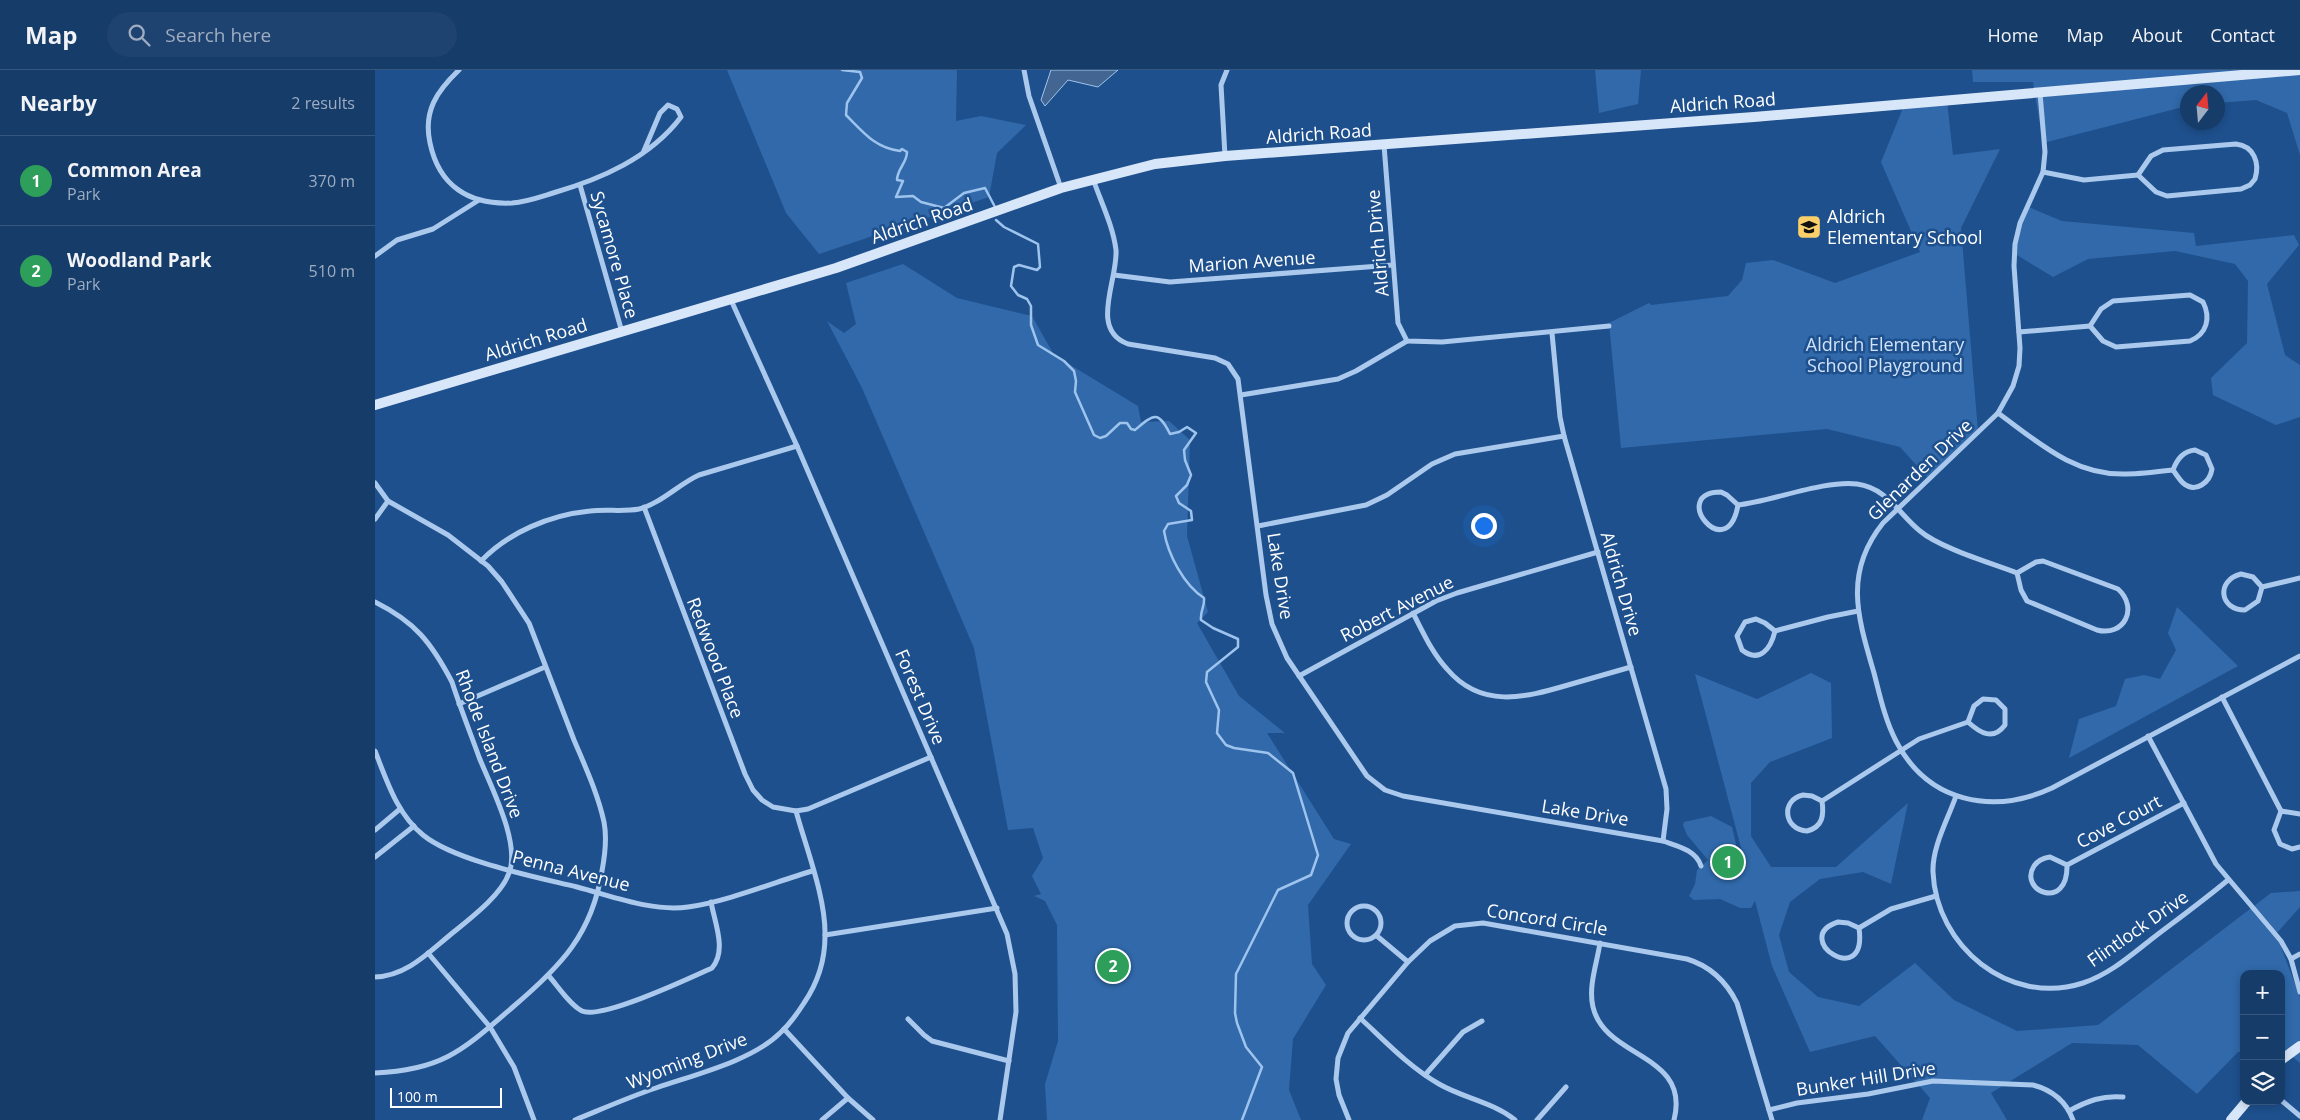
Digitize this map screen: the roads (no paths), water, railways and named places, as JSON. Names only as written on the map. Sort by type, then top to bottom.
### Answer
[{"type":"main road","name":"Aldrich Road","points":[[375,405],[731,300],[875,255],[1061,188],[1155,164],[1225,156],[1754,117],[2300,70]]},
{"type":"main road","points":[[2285,1057],[2300,1046]]},
{"type":"main road","points":[[2231,1120],[2244,1105]]},
{"type":"street","points":[[459,70],[435,98],[428,118],[427,129],[433,155],[441,173],[459,192],[479,200],[514,203],[581,185],[615,170],[643,153],[681,117],[677,109],[668,105],[660,113],[643,153]]},
{"type":"street","points":[[1023,70],[1032,106],[1061,188]]},
{"type":"street","points":[[1225,156],[1221,84],[1227,70]]},
{"type":"street","name":"Glenarden Drive","points":[[2040,92],[2045,146],[2043,172],[2020,223],[2015,244],[2014,266],[2020,348],[2016,375],[1998,412],[1875,532],[1864,554],[1858,576],[1858,611],[1889,724],[1901,750],[1913,766],[1929,780],[1956,796],[1994,803],[2030,797],[2052,788],[2300,656]]},
{"type":"street","points":[[2236,144],[2246,146],[2252,151],[2256,161],[2255,179],[2250,185],[2241,190],[2167,196],[2156,192],[2139,175],[2151,156],[2163,150],[2236,144]]},
{"type":"street","name":"Aldrich Drive","points":[[1384,145],[1398,323],[1407,341]]},
{"type":"street","points":[[2043,172],[2084,180],[2139,175]]},
{"type":"street","name":"Lake Drive","points":[[1093,179],[1114,241],[1116,257],[1107,320],[1109,330],[1117,339],[1128,344],[1210,357],[1224,362],[1234,371],[1238,378],[1266,595],[1272,624],[1283,650],[1299,676],[1362,770],[1376,785],[1403,796],[1663,841],[1689,851],[1699,860],[1701,866]]},
{"type":"street","name":"Sycamore Place","points":[[581,185],[622,332]]},
{"type":"street","points":[[375,256],[397,240],[433,229],[479,200]]},
{"type":"street","name":"Marion Avenue","points":[[1114,275],[1170,282],[1393,265]]},
{"type":"street","points":[[2191,295],[2203,302],[2207,313],[2205,330],[2197,338],[2190,341],[2116,346],[2103,341],[2090,326],[2101,309],[2113,301],[2191,295]]},
{"type":"street","name":"Forest Drive","points":[[731,300],[797,446],[997,908],[1012,953],[1017,994],[1009,1061],[999,1120]]},
{"type":"street","points":[[1241,396],[1338,379],[1356,371],[1407,341],[1442,342],[1552,333],[1609,326]]},
{"type":"street","points":[[2019,332],[2090,326]]},
{"type":"street","name":"Aldrich Drive","points":[[1552,333],[1560,417],[1564,436],[1666,789],[1667,809],[1663,841]]},
{"type":"street","points":[[1998,412],[2052,453],[2087,470],[2126,474],[2173,470]]},
{"type":"street","points":[[1257,526],[1366,505],[1387,495],[1432,464],[1455,454],[1564,436]]},
{"type":"street","points":[[481,561],[505,539],[520,531],[587,511],[644,507],[699,475],[797,446]]},
{"type":"street","points":[[2195,450],[2206,454],[2213,469],[2207,481],[2198,486],[2187,485],[2173,470],[2181,456],[2186,452],[2195,450]]},
{"type":"street","points":[[375,483],[388,501],[448,535],[481,561],[502,582],[525,617],[583,762],[604,822],[604,863],[595,905],[579,938],[548,975],[472,1043],[448,1058],[404,1072],[375,1073]]},
{"type":"street","points":[[1738,505],[1843,483],[1863,485],[1874,489],[1899,507],[1913,525],[1935,541],[2017,574]]},
{"type":"street","points":[[1715,492],[1727,495],[1738,505],[1734,520],[1723,528],[1710,527],[1700,514],[1704,499],[1715,492]]},
{"type":"street","points":[[375,519],[388,501]]},
{"type":"street","name":"Redwood Place","points":[[644,507],[745,774],[753,790],[762,800],[773,808],[796,811],[816,805],[931,757]]},
{"type":"street","name":"Robert Avenue","points":[[1299,676],[1413,613],[1457,593],[1598,552]]},
{"type":"street","points":[[2036,562],[2051,562],[2118,589],[2127,599],[2126,618],[2117,629],[2105,632],[2032,605],[2023,596],[2017,574],[2036,562]]},
{"type":"street","points":[[2241,574],[2253,577],[2261,587],[2258,601],[2245,610],[2233,608],[2229,605],[2224,594],[2227,582],[2241,574]]},
{"type":"street","points":[[2261,587],[2300,578]]},
{"type":"street","name":"Rhode Island Drive","points":[[375,602],[399,614],[417,629],[431,645],[452,682],[504,818],[509,838],[511,870]]},
{"type":"street","points":[[1775,632],[1828,617],[1858,611]]},
{"type":"street","points":[[1413,613],[1446,669],[1462,682],[1491,696],[1512,698],[1531,696],[1631,668]]},
{"type":"street","points":[[1750,620],[1761,621],[1775,632],[1769,649],[1759,655],[1745,653],[1737,641],[1741,626],[1750,620]]},
{"type":"street","points":[[459,704],[545,667]]},
{"type":"street","points":[[2222,698],[2281,811],[2274,830],[2276,839],[2285,848],[2300,847]]},
{"type":"street","points":[[1822,801],[1901,750],[1929,735],[1967,722],[1974,706],[1983,699],[1992,699],[2000,703],[2006,714],[2005,724],[1994,734],[1989,735],[1978,732],[1967,722]]},
{"type":"street","points":[[2149,736],[2217,864],[2228,880],[2272,930],[2291,959],[2300,992]]},
{"type":"street","name":"Penna Avenue","points":[[375,750],[400,809],[413,826],[424,836],[444,848],[511,870],[670,908],[688,907],[711,902],[812,871]]},
{"type":"street","points":[[1808,795],[1822,801],[1822,818],[1812,830],[1802,831],[1790,823],[1787,812],[1788,806],[1795,798],[1808,795]]},
{"type":"street","name":"Flintlock Drive","points":[[1956,796],[1934,856],[1933,872],[1936,896],[1952,933],[1964,949],[1978,963],[1995,974],[2015,983],[2034,987],[2054,988],[2083,983],[2109,971],[2228,880]]},
{"type":"street","name":"Cove Court","points":[[2067,865],[2184,803]]},
{"type":"street","points":[[375,830],[400,809]]},
{"type":"street","name":"Wyoming Drive","points":[[575,1120],[641,1093],[743,1056],[762,1046],[784,1029],[811,993],[821,969],[825,935],[819,895],[796,811]]},
{"type":"street","points":[[2281,811],[2300,814]]},
{"type":"street","points":[[375,857],[413,826]]},
{"type":"street","points":[[2050,857],[2067,865],[2066,881],[2057,892],[2042,892],[2033,884],[2032,870],[2039,860],[2050,857]]},
{"type":"street","points":[[375,977],[400,973],[428,954],[501,888],[511,870]]},
{"type":"street","points":[[1859,928],[1891,909],[1936,896]]},
{"type":"street","points":[[548,975],[573,1003],[581,1010],[589,1013],[601,1012],[666,988],[711,968],[717,962],[720,946],[711,902]]},
{"type":"street","points":[[1360,906],[1375,910],[1381,920],[1377,936],[1365,940],[1353,936],[1347,924],[1350,912],[1360,906]]},
{"type":"street","points":[[825,935],[997,908]]},
{"type":"street","points":[[1844,922],[1859,928],[1859,943],[1853,954],[1842,958],[1835,957],[1828,952],[1823,937],[1829,926],[1844,922]]},
{"type":"street","name":"Concord Circle","points":[[1349,1120],[1339,1095],[1336,1067],[1343,1040],[1408,962],[1430,941],[1442,932],[1455,926],[1476,923],[1492,924],[1600,943],[1687,959],[1702,964],[1723,981],[1740,1009],[1771,1120]]},
{"type":"street","points":[[1377,936],[1408,962]]},
{"type":"street","points":[[1600,943],[1592,993],[1597,1018],[1608,1034],[1655,1064],[1668,1078],[1675,1097],[1674,1120]]},
{"type":"street","points":[[428,954],[490,1027],[514,1067],[534,1120]]},
{"type":"street","points":[[2291,959],[2300,954]]},
{"type":"street","points":[[1360,1018],[1425,1075],[1440,1085],[1494,1107],[1515,1120]]},
{"type":"street","points":[[908,1019],[933,1041],[1009,1061]]},
{"type":"street","points":[[1425,1075],[1463,1032],[1482,1021]]},
{"type":"street","points":[[784,1029],[848,1098],[873,1120]]},
{"type":"street","name":"Bunker Hill Drive","points":[[1769,1110],[1797,1103],[1869,1094],[1926,1081],[1940,1080],[2033,1085],[2056,1096],[2069,1111],[2073,1120]]},
{"type":"street","points":[[1537,1120],[1567,1088]]},
{"type":"street","points":[[2069,1111],[2095,1099],[2113,1096],[2123,1097]]},
{"type":"street","points":[[821,1120],[848,1098]]},
{"type":"street","points":[[2285,1103],[2300,1116]]},
{"type":"waterway","points":[[842,70],[860,72],[862,78],[847,103],[846,115],[876,143],[891,149],[900,151],[902,149],[907,152],[907,156],[897,176],[897,180],[903,181],[896,197],[913,196],[921,202],[944,208],[964,193],[985,188],[995,207]]},
{"type":"waterway","points":[[996,220],[1004,227],[1038,244],[1040,267],[1037,270],[1019,265],[1014,267],[1011,286],[1018,295],[1027,299],[1031,306],[1031,325],[1038,345],[1064,361],[1074,371],[1076,381],[1075,392],[1094,435],[1100,438],[1106,436],[1120,423],[1127,423],[1131,429],[1135,430],[1155,417],[1162,421],[1170,434],[1179,432],[1187,427],[1196,433],[1184,450],[1185,460],[1191,475],[1187,485],[1176,496],[1179,503],[1191,511],[1192,520],[1168,524],[1164,531],[1169,550],[1178,569],[1190,585],[1204,598],[1201,620],[1213,628],[1238,639],[1238,647],[1207,672],[1206,682],[1219,710],[1217,733],[1226,745],[1268,753],[1293,773],[1318,855],[1311,875],[1278,890],[1236,974],[1235,1013],[1237,1023],[1246,1047],[1262,1067],[1242,1120]]},
{"type":"place","name":"Aldrich Elementary School","points":[[1809,227]]},
{"type":"place","name":"Common Area","points":[[1728,862]]},
{"type":"place","name":"Woodland Park","points":[[1113,966]]},
{"type":"park label","name":"Aldrich Elementary School Playground","points":[[1885,355]]}]
